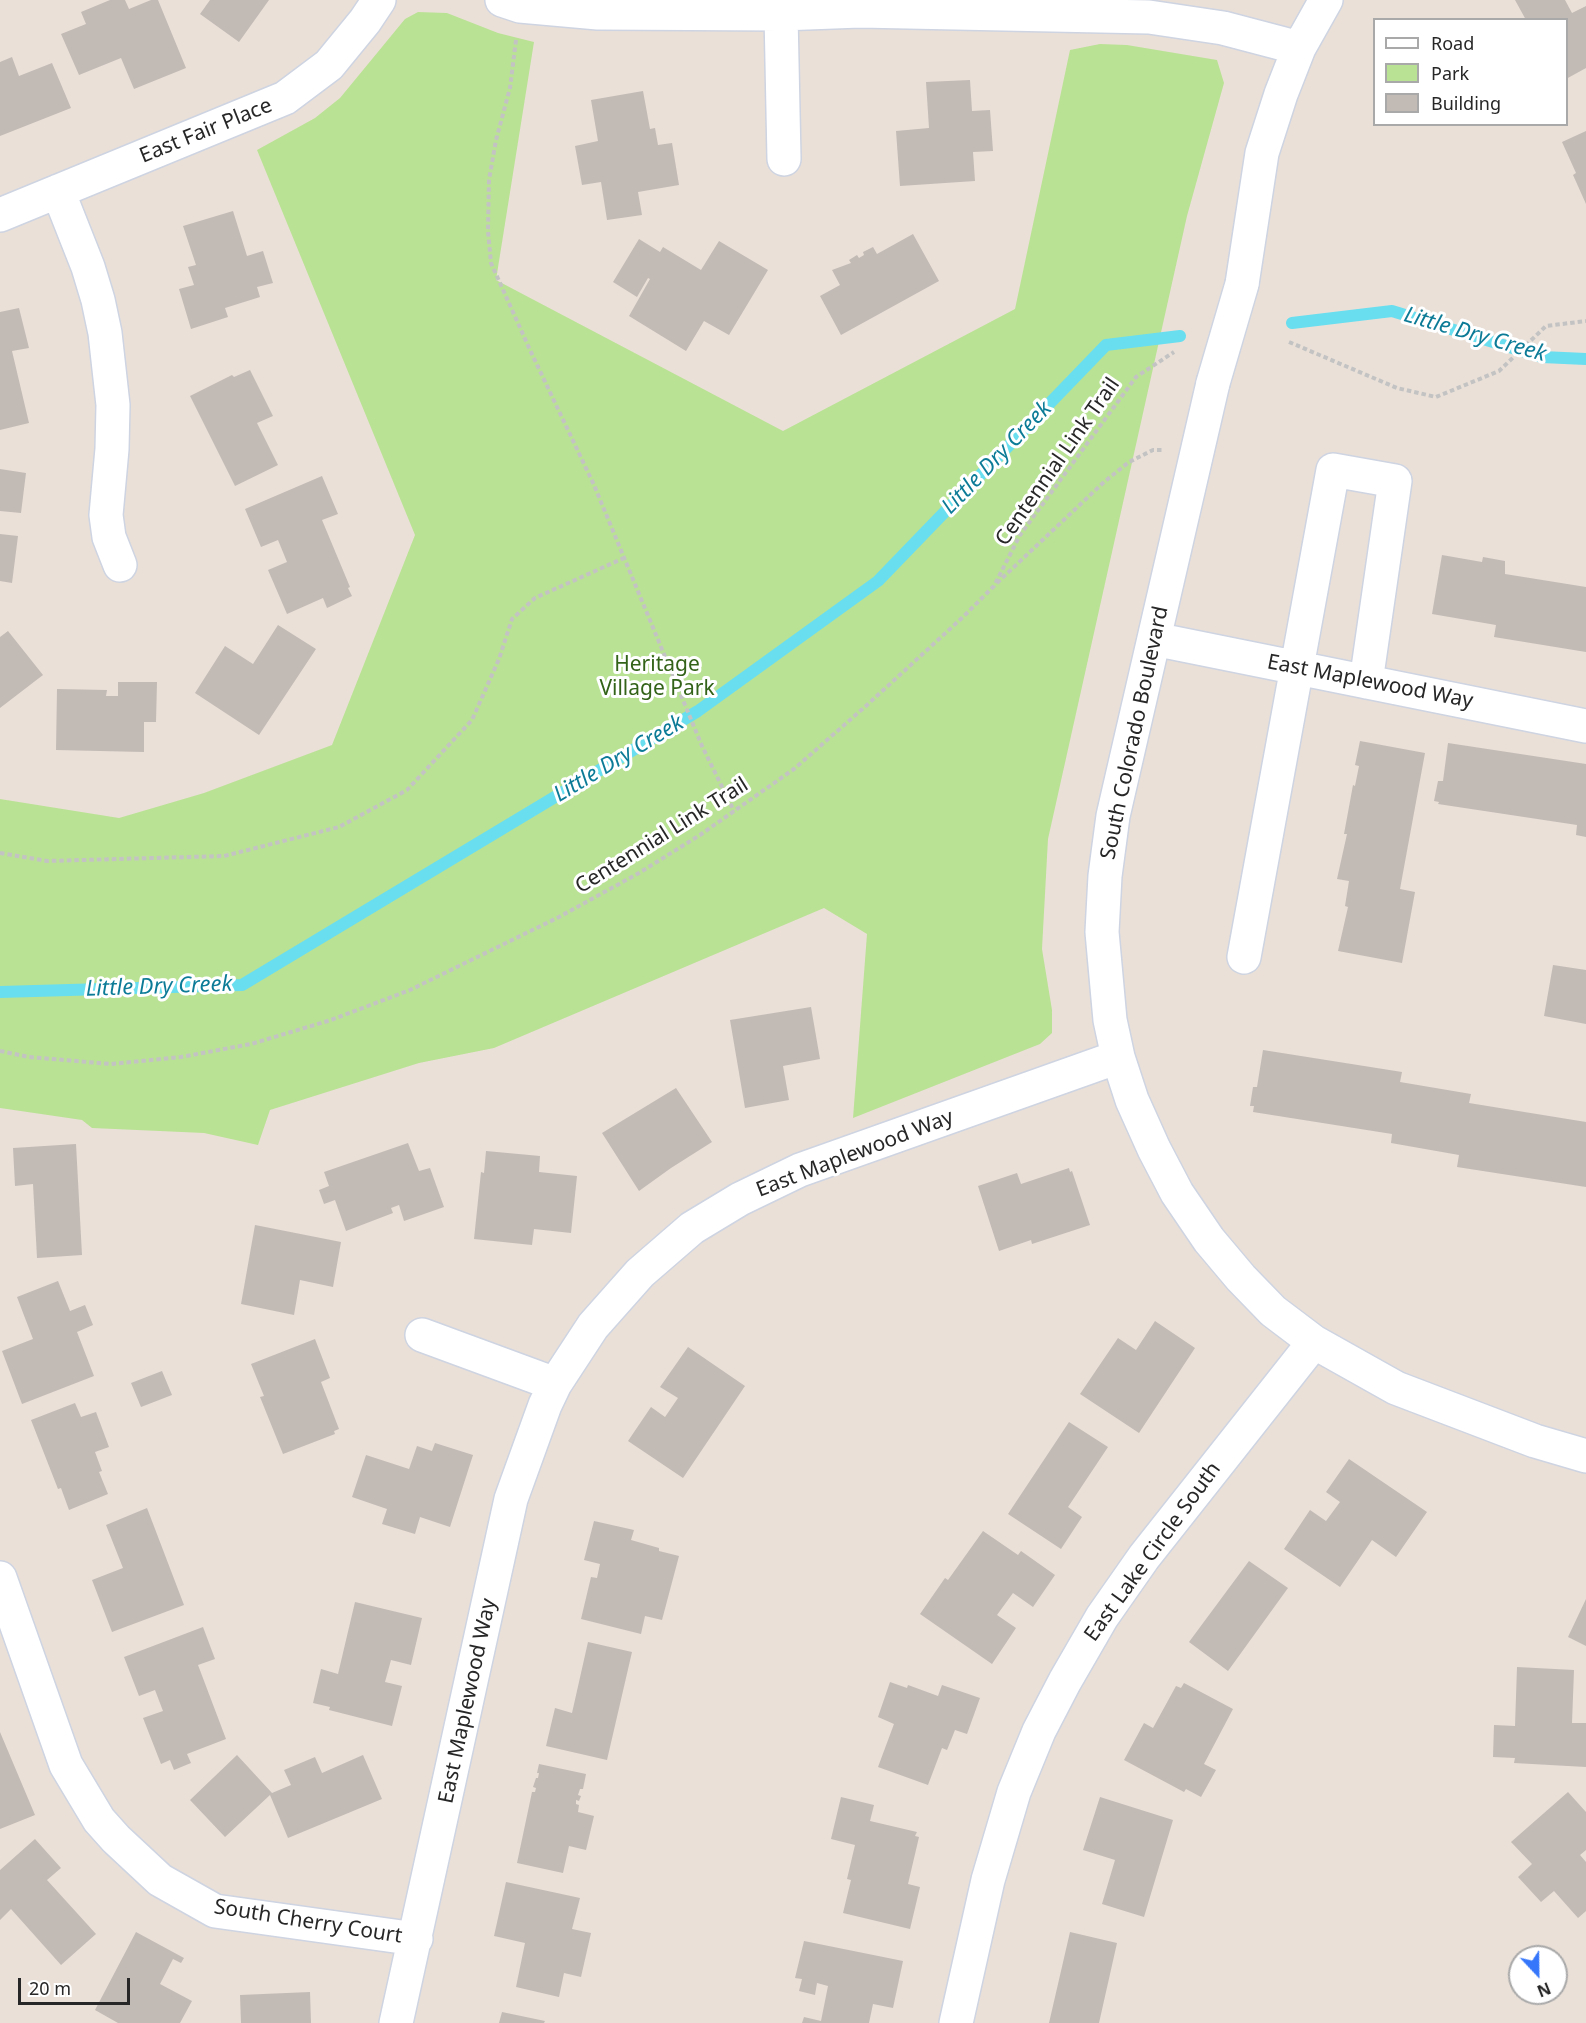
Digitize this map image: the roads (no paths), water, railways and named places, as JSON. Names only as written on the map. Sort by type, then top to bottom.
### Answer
[{"type":"street","name":"East Fair Place","points":[[0,215],[285,98],[329,65],[379,0]]},
{"type":"street","name":"South Colorado Boulevard","points":[[1326,0],[1299,48],[1262,153],[1242,284],[1197,450],[1113,816],[1105,876],[1102,932],[1110,1020],[1118,1057],[1132,1100],[1177,1192],[1209,1240],[1273,1311],[1314,1341],[1396,1388],[1535,1441],[1586,1456]]},
{"type":"street","points":[[511,3],[598,13],[781,14],[860,6],[1149,17],[1223,28],[1299,48]]},
{"type":"street","points":[[781,14],[784,159]]},
{"type":"street","points":[[58,191],[88,267],[105,333],[113,405],[106,515],[109,537],[120,565]]},
{"type":"street","points":[[1244,957],[1333,470],[1395,481],[1366,682]]},
{"type":"street","name":"East Maplewood Way","points":[[1154,639],[1586,726]]},
{"type":"street","name":"East Maplewood Way","points":[[396,2023],[511,1499],[545,1405],[555,1384],[593,1326],[640,1273],[692,1228],[740,1199],[800,1170],[1118,1057]]},
{"type":"street","points":[[422,1335],[555,1384]]},
{"type":"street","name":"East Lake Circle South","points":[[956,2023],[988,1880],[1014,1792],[1049,1711],[1102,1617],[1144,1557],[1314,1341]]},
{"type":"street","name":"South Cherry Court","points":[[0,1578],[66,1764],[99,1820],[160,1880],[215,1911],[416,1939]]},
{"type":"waterway","name":"Little Dry Creek","points":[[1292,323],[1392,311],[1542,357],[1586,359]]},
{"type":"waterway","name":"Little Dry Creek","points":[[0,992],[242,985],[698,711],[878,581],[1106,345],[1180,336]]},
{"type":"park label","name":"Heritage Village Park","points":[[657,677]]}]
